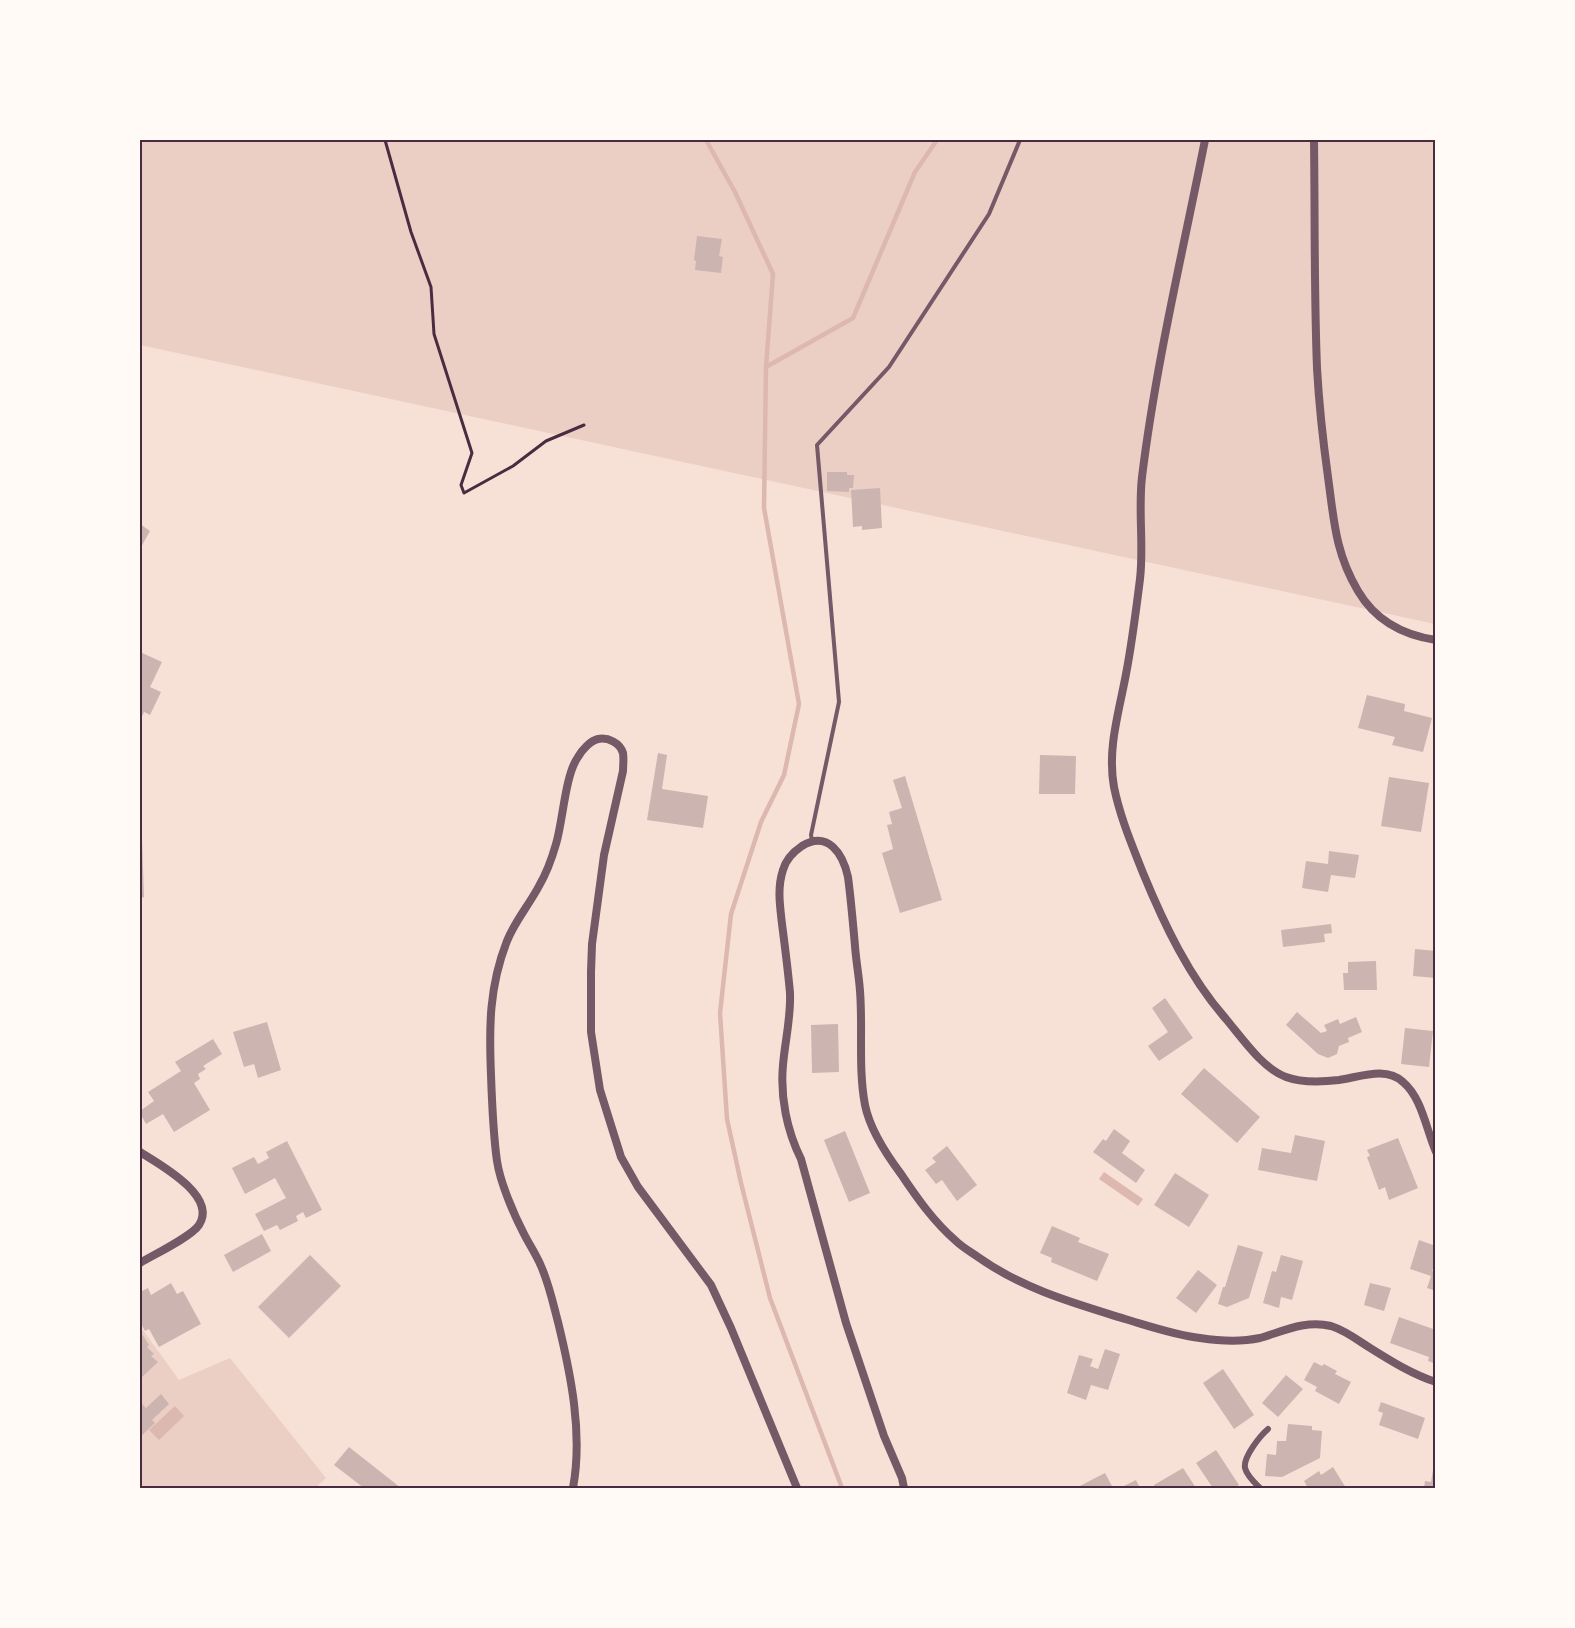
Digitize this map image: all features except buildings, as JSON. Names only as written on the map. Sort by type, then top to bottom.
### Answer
[{"type":"street","points":[[1205,140],[1152,404],[1142,481],[1140,575],[1126,674],[1115,723],[1111,756],[1114,786],[1131,842],[1162,919],[1196,978],[1221,1014],[1249,1046],[1265,1064],[1283,1076],[1300,1081],[1338,1080],[1372,1074],[1391,1074],[1402,1081],[1413,1093],[1435,1148]]},
{"type":"street","points":[[1314,140],[1317,369],[1336,541],[1342,561],[1359,593],[1383,620],[1396,629],[1436,640]]},
{"type":"street","points":[[573,1488],[576,1426],[565,1352],[542,1267],[524,1234],[497,1164],[491,1098],[489,1025],[492,991],[501,959],[518,919],[540,885],[554,849],[576,758],[586,746],[597,739],[611,740],[618,745],[624,758],[602,865],[592,944],[591,1032],[600,1090],[621,1157],[638,1187],[711,1285],[797,1488]]},
{"type":"street","points":[[904,1488],[846,1323],[784,1106],[783,1066],[790,1020],[790,993],[778,893],[783,870],[789,857],[812,841],[826,841],[835,849],[846,866],[861,991],[862,1078],[865,1108],[874,1131],[889,1158],[922,1204],[956,1242],[986,1263],[1035,1290],[1141,1323],[1198,1338],[1231,1341],[1259,1338],[1303,1325],[1328,1326],[1351,1335],[1412,1373],[1436,1382]]},
{"type":"street","points":[[140,1152],[189,1188],[202,1204],[203,1214],[199,1226],[187,1236],[140,1263]]},
{"type":"street","points":[[1260,1488],[1245,1467],[1246,1459],[1268,1430]]},
{"type":"lane","points":[[812,841],[811,835],[839,702],[817,445],[890,367],[989,214],[1020,140]]},
{"type":"path","points":[[385,140],[411,232],[431,287],[434,334],[472,453],[461,485],[465,494],[513,466],[546,441],[584,425]]},
{"type":"shaded area","points":[[140,140],[1435,140],[1435,624],[140,345]]},
{"type":"shaded area","points":[[1104,1172],[1143,1199],[1138,1206],[1099,1179]]},
{"type":"shaded area","points":[[140,1326],[179,1380],[230,1358],[326,1478],[315,1488],[140,1488]]},
{"type":"shaded area","points":[[175,1406],[184,1416],[159,1440],[149,1430]]},
{"type":"waterway","points":[[706,140],[735,192],[773,274],[766,367],[764,508],[799,704],[784,775],[761,822],[731,914],[720,1013],[727,1119],[770,1298],[842,1488]]},
{"type":"waterway","points":[[766,367],[853,318],[915,172],[937,140]]}]
